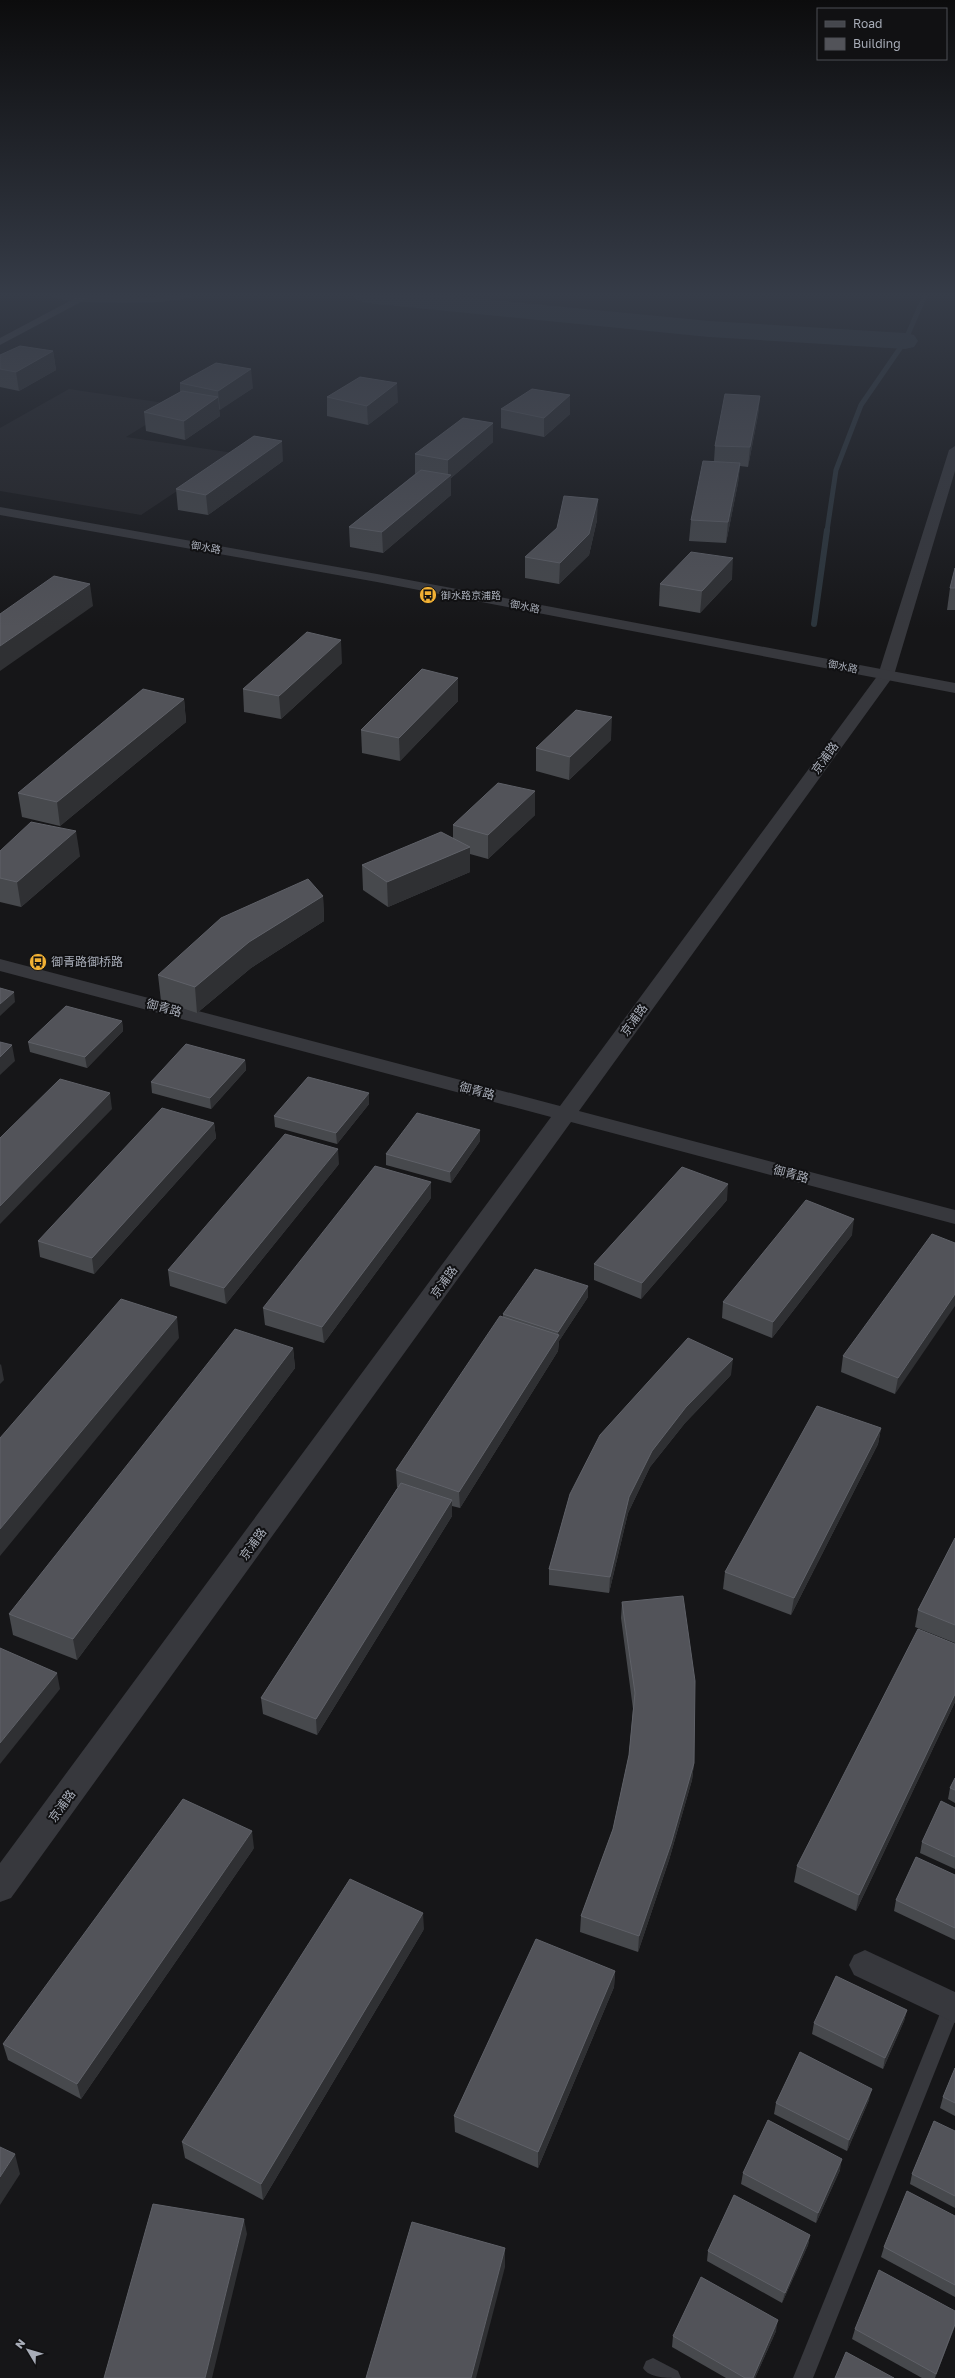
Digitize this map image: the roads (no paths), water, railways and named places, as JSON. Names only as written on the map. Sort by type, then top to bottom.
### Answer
[{"type":"street","name":"京浦路","points":[[0,1888],[886,675],[955,450]]},
{"type":"street","name":"御水路","points":[[0,511],[377,578],[955,688]]},
{"type":"street","name":"御青路","points":[[0,965],[955,1217]]},
{"type":"street","points":[[865,1965],[954,2007]]},
{"type":"lane","points":[[803,2378],[954,2007]]},
{"type":"lane","points":[[653,2368],[671,2378]]},
{"type":"waterway","points":[[827,531],[836,470],[861,406]]},
{"type":"waterway","points":[[814,624],[827,530]]},
{"type":"place","name":"御水路京浦路","points":[[428,595]]},
{"type":"place","name":"御青路御桥路","points":[[38,962]]}]
